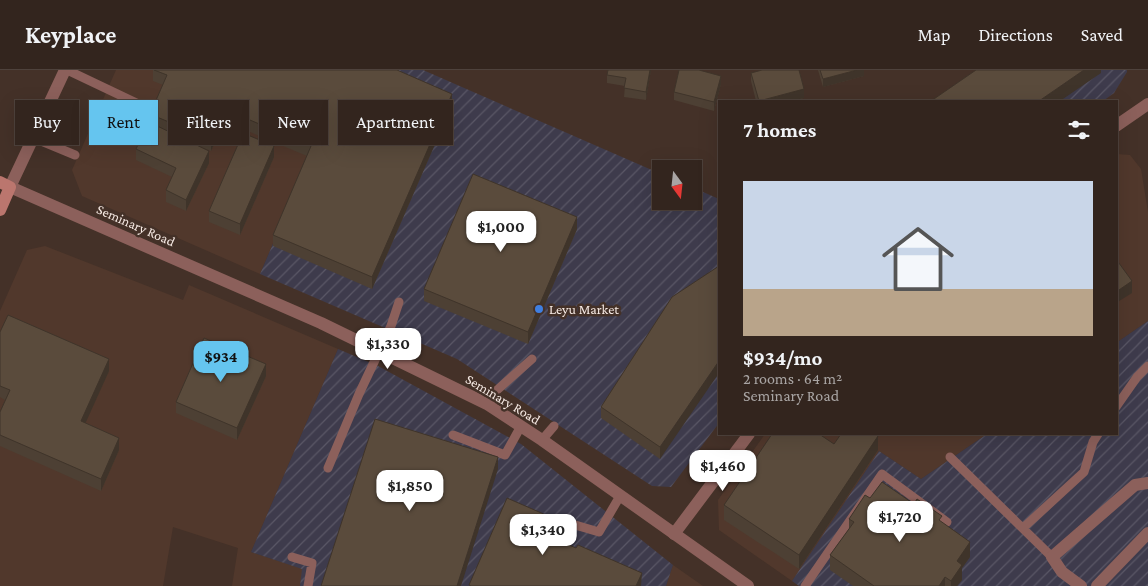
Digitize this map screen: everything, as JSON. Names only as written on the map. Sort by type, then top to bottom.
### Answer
[{"type":"main road","points":[[0,210],[5,184]]},
{"type":"street","points":[[52,100],[66,70]]},
{"type":"street","points":[[1118,125],[1148,104]]},
{"type":"street","points":[[5,184],[30,145]]},
{"type":"street","name":"Seminary Road","points":[[5,184],[321,323],[487,404],[542,440],[748,586]]},
{"type":"street","points":[[674,534],[748,435]]},
{"type":"street","points":[[1081,586],[1062,572],[1052,557],[1135,485],[1148,483]]},
{"type":"street","points":[[1098,586],[1148,533]]},
{"type":"lane","points":[[66,70],[130,100]]},
{"type":"lane","points":[[51,145],[75,155]]},
{"type":"lane","points":[[328,468],[359,394],[391,326],[399,302]]},
{"type":"lane","points":[[487,404],[496,391],[532,359]]},
{"type":"lane","points":[[1118,404],[1137,377],[1148,366]]},
{"type":"lane","points":[[453,435],[505,455],[521,426]]},
{"type":"lane","points":[[542,440],[554,426]]},
{"type":"lane","points":[[1023,528],[1084,472],[1093,442],[1097,435]]},
{"type":"lane","points":[[950,457],[1052,557]]},
{"type":"lane","points":[[805,586],[882,474],[947,522]]},
{"type":"lane","points":[[554,519],[599,532],[620,496]]},
{"type":"lane","points":[[292,557],[312,563],[308,586]]},
{"type":"shaded area","points":[[116,70],[347,70],[328,115],[328,100],[259,100],[259,145],[315,145],[260,274],[82,196],[72,170],[89,131],[89,145],[158,145],[158,100],[103,100]]},
{"type":"shaded area","points":[[347,70],[423,70],[652,170],[652,210],[702,210],[702,192],[718,199],[718,424],[671,487],[652,486],[457,359],[260,274],[315,145],[328,145],[328,115]]},
{"type":"shaded area","points":[[984,70],[1127,70],[1114,93],[1104,100],[941,100]]},
{"type":"shaded area","points":[[1118,154],[1130,155],[1141,169],[1148,212],[1148,321],[1118,342]]},
{"type":"shaded area","points":[[45,246],[183,300],[189,285],[338,349],[251,552],[303,569],[300,586],[232,586],[238,548],[173,527],[163,586],[0,586],[0,311],[27,250]]},
{"type":"shaded area","points":[[1148,321],[1148,586],[799,586],[792,581],[879,451],[921,479],[986,435],[1118,435],[1118,342]]},
{"type":"shaded area","points":[[338,349],[378,366],[521,444],[673,565],[666,586],[300,586],[302,569],[251,552]]},
{"type":"shaded area","points":[[764,435],[986,435],[921,479],[879,451],[792,581],[719,530],[718,500]]},
{"type":"shaded area","points":[[673,565],[703,586],[666,586]]},
{"type":"building","points":[[154,70],[397,70],[452,94],[449,100],[338,100],[338,145],[430,145],[372,277],[273,235],[311,146],[309,145],[328,145],[328,100],[259,100],[259,124],[249,120],[249,100],[168,100],[168,122],[158,117],[158,100],[156,100],[167,75]]},
{"type":"building","points":[[608,70],[650,70],[646,92],[624,88],[626,78],[607,75]]},
{"type":"building","points":[[679,70],[699,70],[721,76],[714,102],[674,92]]},
{"type":"building","points":[[762,70],[799,70],[804,89],[759,100],[751,73]]},
{"type":"building","points":[[820,70],[857,70],[823,79]]},
{"type":"building","points":[[976,70],[1084,70],[1040,100],[932,100]]},
{"type":"building","points":[[158,126],[168,131],[168,145],[197,145],[209,151],[186,200],[166,190],[176,168],[136,149],[138,145],[158,145]]},
{"type":"building","points":[[249,136],[259,140],[259,145],[274,146],[240,224],[209,211],[238,145],[249,145]]},
{"type":"building","points":[[473,174],[577,217],[528,332],[424,289]]},
{"type":"building","points":[[1118,262],[1132,281],[1118,291]]},
{"type":"building","points":[[718,267],[718,362],[660,447],[601,407],[672,297]]},
{"type":"building","points":[[8,315],[109,359],[81,421],[119,438],[101,479],[0,435],[0,412],[10,390],[0,386],[0,332]]},
{"type":"building","points":[[204,338],[266,364],[237,428],[176,402]]},
{"type":"building","points":[[375,419],[498,457],[457,586],[321,586]]},
{"type":"building","points":[[771,435],[820,435],[834,444],[840,435],[878,436],[799,555],[724,505]]},
{"type":"building","points":[[882,482],[914,504],[917,499],[942,516],[939,520],[970,542],[957,561],[962,565],[951,581],[945,577],[939,586],[874,586],[830,555],[854,522],[849,519],[865,495],[870,498]]},
{"type":"building","points":[[507,498],[569,525],[562,542],[576,548],[578,545],[642,573],[636,586],[469,585]]},
{"type":"place","name":"Leyu Market","points":[[539,309]]}]
